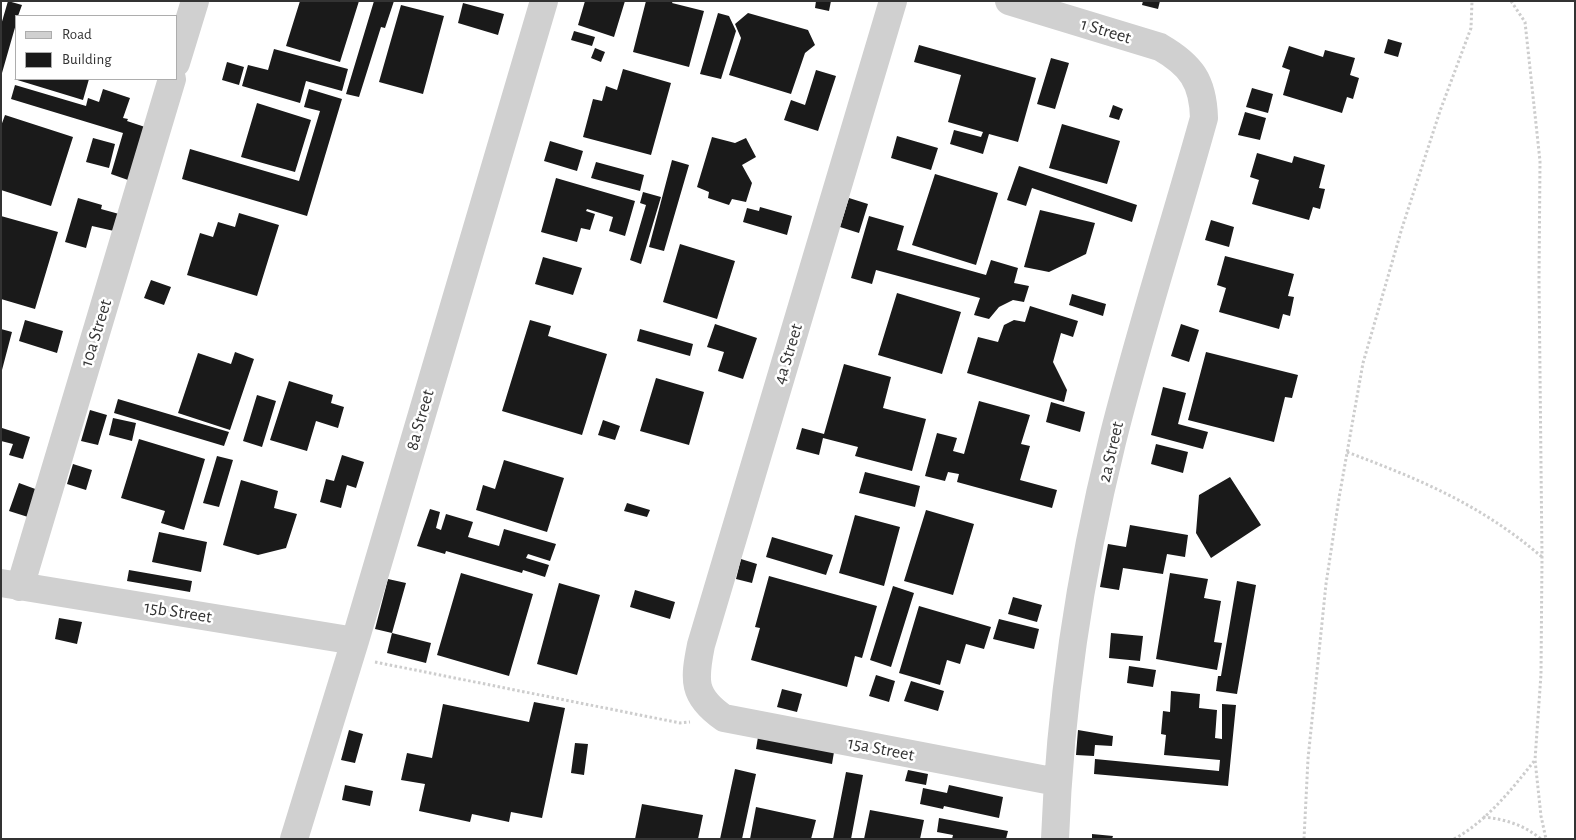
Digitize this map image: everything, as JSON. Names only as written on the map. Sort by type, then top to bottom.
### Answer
[{"type":"street","points":[[178,56],[195,1]]},
{"type":"street","name":"8a Street","points":[[294,839],[353,649],[544,1]]},
{"type":"street","name":"4a Street","points":[[708,707],[697,688],[697,666],[701,645],[893,1]]},
{"type":"street","name":"1 Street","points":[[1009,1],[1160,47],[1180,59],[1194,76]]},
{"type":"street","name":"2a Street","points":[[1055,839],[1057,782],[1074,640],[1088,555],[1112,443],[1141,332],[1204,118],[1203,98],[1194,76]]},
{"type":"street","name":"10a Street","points":[[11,585],[172,80]]},
{"type":"street","name":"15b Street","points":[[11,585],[353,649]]},
{"type":"street","name":"15a Street","points":[[708,707],[724,718],[1057,782]]},
{"type":"path","points":[[1304,839],[1316,672],[1326,584],[1363,363],[1408,210],[1440,111],[1471,28],[1472,1]]},
{"type":"path","points":[[1511,1],[1525,22],[1540,161],[1539,289],[1542,557],[1541,674],[1535,760],[1541,816],[1546,839]]},
{"type":"path","points":[[1347,452],[1416,478],[1477,509],[1500,523],[1542,557]]},
{"type":"path","points":[[353,649],[680,724],[698,718],[708,707]]},
{"type":"path","points":[[1454,839],[1483,817],[1514,787],[1535,760]]},
{"type":"path","points":[[1483,817],[1511,822],[1524,827],[1541,839]]},
{"type":"building","points":[[8,1],[22,5],[18,15],[15,15],[15,28],[2,73],[1,25]]},
{"type":"building","points":[[300,1],[359,1],[340,62],[286,46]]},
{"type":"building","points":[[374,1],[394,1],[385,28],[381,27],[359,97],[346,94]]},
{"type":"building","points":[[585,1],[625,1],[614,37],[578,25]]},
{"type":"building","points":[[646,1],[673,1],[672,3],[704,11],[689,67],[633,52]]},
{"type":"building","points":[[816,1],[831,1],[829,11],[815,8]]},
{"type":"building","points":[[1143,1],[1160,1],[1158,9],[1142,5]]},
{"type":"building","points":[[463,3],[504,14],[498,35],[458,23]]},
{"type":"building","points":[[401,5],[444,16],[423,94],[379,82]]},
{"type":"building","points":[[718,13],[729,16],[736,31],[721,79],[700,74]]},
{"type":"building","points":[[748,13],[808,30],[815,45],[805,53],[791,94],[729,75],[741,38],[735,24]]},
{"type":"building","points":[[574,31],[595,37],[592,46],[571,40]]},
{"type":"building","points":[[1388,39],[1402,43],[1398,57],[1384,53]]},
{"type":"building","points":[[919,45],[1036,78],[1018,142],[989,134],[983,154],[950,144],[954,130],[981,137],[983,132],[948,122],[961,75],[914,62]]},
{"type":"building","points":[[1289,46],[1323,57],[1325,50],[1355,58],[1350,75],[1359,78],[1353,99],[1347,97],[1342,113],[1283,95],[1290,70],[1282,67]]},
{"type":"building","points":[[595,48],[605,52],[601,62],[591,58]]},
{"type":"building","points":[[274,49],[348,69],[342,91],[306,81],[300,103],[242,86],[248,65],[268,70]]},
{"type":"building","points":[[1051,58],[1069,63],[1055,109],[1037,104]]},
{"type":"building","points":[[227,62],[244,67],[239,85],[222,80]]},
{"type":"building","points":[[623,69],[671,83],[651,155],[583,137],[593,99],[602,101],[606,86],[617,90]]},
{"type":"building","points":[[816,70],[836,76],[818,131],[784,120],[791,100],[805,105]]},
{"type":"building","points":[[17,80],[89,80],[83,100]]},
{"type":"building","points":[[15,85],[86,106],[88,98],[99,102],[103,89],[130,98],[123,118],[145,127],[128,180],[111,174],[123,133],[11,99]]},
{"type":"building","points":[[1252,88],[1273,94],[1268,113],[1246,107]]},
{"type":"building","points":[[309,89],[342,99],[307,216],[182,179],[190,149],[299,181],[320,111],[304,107]]},
{"type":"building","points":[[257,103],[311,120],[295,172],[241,157]]},
{"type":"building","points":[[1113,105],[1123,109],[1119,120],[1109,117]]},
{"type":"building","points":[[1245,112],[1266,118],[1260,140],[1238,135]]},
{"type":"building","points":[[5,115],[73,137],[51,206],[1,190],[1,126]]},
{"type":"building","points":[[1062,124],[1120,141],[1107,184],[1049,168]]},
{"type":"building","points":[[897,136],[938,148],[931,170],[891,158]]},
{"type":"building","points":[[712,137],[735,143],[746,138],[756,157],[742,165],[752,183],[746,202],[732,199],[729,205],[708,198],[709,192],[697,187]]},
{"type":"building","points":[[93,138],[115,144],[109,168],[86,162]]},
{"type":"building","points":[[550,141],[583,151],[577,171],[544,161]]},
{"type":"building","points":[[1257,153],[1292,163],[1294,156],[1325,165],[1319,188],[1325,189],[1320,209],[1313,207],[1309,220],[1252,204],[1259,180],[1250,177]]},
{"type":"building","points":[[672,160],[689,165],[664,251],[649,247]]},
{"type":"building","points":[[596,162],[644,175],[640,191],[591,178]]},
{"type":"building","points":[[1019,166],[1137,205],[1132,222],[1032,188],[1026,206],[1007,200]]},
{"type":"building","points":[[935,174],[998,193],[976,265],[912,245]]},
{"type":"building","points":[[556,178],[635,201],[625,236],[609,231],[613,217],[587,209],[586,211],[595,214],[590,230],[581,228],[577,242],[541,232]]},
{"type":"building","points":[[643,192],[661,197],[641,264],[630,260],[646,205],[640,203]]},
{"type":"building","points":[[78,198],[102,205],[101,209],[119,214],[114,231],[92,226],[86,248],[65,242]]},
{"type":"building","points":[[849,198],[868,204],[859,233],[840,227]]},
{"type":"building","points":[[760,207],[792,216],[787,235],[743,222],[747,208],[759,211]]},
{"type":"building","points":[[1040,210],[1095,223],[1086,254],[1049,272],[1024,267]]},
{"type":"building","points":[[239,213],[279,225],[257,296],[187,275],[200,233],[213,237],[218,222],[235,227]]},
{"type":"building","points":[[1,216],[58,232],[35,309],[1,299]]},
{"type":"building","points":[[869,216],[904,226],[897,250],[986,275],[991,260],[1018,268],[1014,283],[1029,286],[1024,302],[1013,300],[999,307],[989,319],[974,315],[980,298],[876,270],[872,284],[851,278]]},
{"type":"building","points":[[1211,220],[1234,227],[1229,247],[1205,240]]},
{"type":"building","points":[[680,244],[735,261],[717,319],[663,302]]},
{"type":"building","points":[[1225,256],[1294,274],[1288,296],[1294,297],[1290,316],[1283,314],[1279,329],[1219,312],[1226,288],[1217,285]]},
{"type":"building","points":[[543,257],[582,268],[573,295],[535,284]]},
{"type":"building","points":[[151,280],[171,287],[164,305],[144,298]]},
{"type":"building","points":[[897,293],[961,312],[942,374],[878,355]]},
{"type":"building","points":[[1072,294],[1106,304],[1103,316],[1069,305]]},
{"type":"building","points":[[1030,306],[1078,321],[1073,337],[1061,333],[1053,362],[1067,390],[1064,402],[967,373],[978,337],[998,342],[1004,325],[1014,320],[1025,322]]},
{"type":"building","points":[[25,320],[63,331],[57,353],[19,341]]},
{"type":"building","points":[[530,320],[551,326],[548,336],[607,354],[582,435],[502,411]]},
{"type":"building","points":[[715,324],[757,338],[743,379],[718,371],[724,352],[707,347]]},
{"type":"building","points":[[1181,324],[1199,330],[1189,362],[1171,356]]},
{"type":"building","points":[[1,329],[12,332],[2,370],[1,369]]},
{"type":"building","points":[[640,329],[693,344],[690,356],[637,341]]},
{"type":"building","points":[[235,352],[254,359],[230,430],[178,413],[198,353],[231,364]]},
{"type":"building","points":[[1206,352],[1298,375],[1292,398],[1285,397],[1274,442],[1188,420]]},
{"type":"building","points":[[844,364],[891,377],[883,408],[926,419],[912,471],[855,456],[858,447],[823,438],[819,455],[796,449],[802,428],[824,434]]},
{"type":"building","points":[[656,378],[704,392],[689,445],[640,431]]},
{"type":"building","points":[[289,381],[333,395],[331,403],[344,407],[338,428],[316,421],[307,451],[270,440]]},
{"type":"building","points":[[1163,387],[1186,393],[1178,424],[1208,432],[1203,449],[1151,435]]},
{"type":"building","points":[[257,395],[276,401],[262,447],[243,441]]},
{"type":"building","points":[[118,399],[229,432],[224,446],[114,413]]},
{"type":"building","points":[[979,401],[1030,415],[1021,444],[1030,446],[1020,480],[1057,490],[1052,508],[957,482],[959,474],[948,472],[945,481],[925,476],[937,433],[957,438],[953,451],[964,454]]},
{"type":"building","points":[[1051,402],[1085,412],[1080,432],[1046,422]]},
{"type":"building","points":[[90,410],[107,415],[98,445],[81,441]]},
{"type":"building","points":[[113,418],[136,423],[132,441],[109,435]]},
{"type":"building","points":[[603,420],[620,426],[615,440],[598,435]]},
{"type":"building","points":[[2,428],[30,437],[23,459],[9,455],[13,444],[1,441]]},
{"type":"building","points":[[139,439],[205,459],[184,530],[161,523],[165,511],[121,498]]},
{"type":"building","points":[[1156,444],[1188,452],[1183,473],[1151,464]]},
{"type":"building","points":[[342,455],[364,462],[356,488],[347,485],[341,508],[320,502],[326,479],[334,481]]},
{"type":"building","points":[[217,456],[233,460],[219,507],[203,503]]},
{"type":"building","points":[[504,460],[564,478],[547,532],[476,510],[483,485],[495,489]]},
{"type":"building","points":[[73,464],[92,470],[86,490],[67,484]]},
{"type":"building","points":[[865,472],[920,486],[915,507],[859,493]]},
{"type":"building","points":[[1230,477],[1261,525],[1211,558],[1196,533],[1199,495]]},
{"type":"building","points":[[241,480],[278,491],[274,508],[297,514],[286,548],[258,555],[223,545]]},
{"type":"building","points":[[19,483],[38,490],[28,517],[9,511]]},
{"type":"building","points":[[627,503],[650,510],[647,517],[624,511]]},
{"type":"building","points":[[430,509],[440,512],[436,528],[441,530],[446,514],[473,522],[468,537],[499,546],[504,529],[556,544],[550,561],[528,554],[526,558],[549,565],[545,577],[523,570],[522,573],[446,551],[445,554],[417,546]]},
{"type":"building","points":[[926,510],[974,524],[953,595],[904,581]]},
{"type":"building","points":[[855,515],[900,527],[884,586],[839,573]]},
{"type":"building","points":[[1130,525],[1188,535],[1185,557],[1167,554],[1163,574],[1123,568],[1119,590],[1100,587],[1108,544],[1126,547]]},
{"type":"building","points":[[159,532],[207,542],[201,572],[152,562]]},
{"type":"building","points":[[772,537],[833,555],[826,575],[766,557]]},
{"type":"building","points":[[741,559],[757,564],[752,583],[736,579]]},
{"type":"building","points":[[129,570],[192,581],[190,592],[127,581]]},
{"type":"building","points":[[461,573],[533,594],[509,676],[437,655]]},
{"type":"building","points":[[1170,573],[1208,579],[1204,598],[1221,601],[1214,642],[1222,643],[1217,670],[1156,659]]},
{"type":"building","points":[[769,576],[877,606],[862,658],[855,656],[847,687],[751,660],[760,628],[755,627]]},
{"type":"building","points":[[388,579],[406,583],[392,633],[375,629]]},
{"type":"building","points":[[1237,581],[1256,585],[1237,694],[1216,691],[1218,676],[1221,676]]},
{"type":"building","points":[[559,583],[600,595],[577,675],[537,664]]},
{"type":"building","points":[[893,586],[914,593],[891,667],[870,660]]},
{"type":"building","points":[[635,590],[675,602],[670,619],[630,607]]},
{"type":"building","points":[[1013,597],[1042,605],[1037,622],[1008,614]]},
{"type":"building","points":[[919,606],[991,627],[984,649],[966,644],[960,664],[947,660],[940,685],[899,673]]},
{"type":"building","points":[[59,618],[82,622],[77,644],[55,639]]},
{"type":"building","points":[[999,619],[1039,629],[1034,649],[993,639]]},
{"type":"building","points":[[392,633],[431,643],[426,663],[387,653]]},
{"type":"building","points":[[1111,633],[1143,636],[1140,661],[1109,658]]},
{"type":"building","points":[[1129,666],[1156,670],[1153,687],[1127,683]]},
{"type":"building","points":[[876,675],[895,681],[889,702],[869,696]]},
{"type":"building","points":[[911,681],[944,691],[938,711],[904,701]]},
{"type":"building","points":[[782,689],[802,694],[797,712],[777,707]]},
{"type":"building","points":[[1171,691],[1200,694],[1199,708],[1217,710],[1215,738],[1222,739],[1222,704],[1236,705],[1228,786],[1094,774],[1095,759],[1219,771],[1220,760],[1164,755],[1166,735],[1161,734],[1163,711],[1170,712]]},
{"type":"building","points":[[534,702],[565,708],[542,818],[511,812],[509,822],[472,814],[470,822],[419,811],[425,784],[401,780],[407,753],[432,758],[443,704],[529,722]]},
{"type":"building","points":[[349,730],[363,734],[355,763],[341,760]]},
{"type":"building","points":[[1078,730],[1113,736],[1112,746],[1095,745],[1094,756],[1076,755]]},
{"type":"building","points":[[758,737],[834,752],[832,764],[756,749]]},
{"type":"building","points":[[575,743],[588,744],[584,775],[571,773]]},
{"type":"building","points":[[735,769],[756,774],[742,839],[720,839]]},
{"type":"building","points":[[908,770],[928,774],[926,785],[905,781]]},
{"type":"building","points":[[846,772],[863,775],[851,839],[833,839]]},
{"type":"building","points":[[345,785],[373,791],[370,806],[342,800]]},
{"type":"building","points":[[949,785],[1003,797],[999,818],[944,806],[943,809],[920,804],[923,788],[947,793]]},
{"type":"building","points":[[642,804],[703,815],[698,839],[635,839]]},
{"type":"building","points":[[756,807],[816,820],[811,839],[750,839]]},
{"type":"building","points":[[870,810],[924,820],[920,839],[864,839]]},
{"type":"building","points":[[939,818],[1008,831],[1006,839],[952,839],[953,835],[937,832]]},
{"type":"building","points":[[1092,834],[1113,836],[1112,839],[1092,839]]}]
